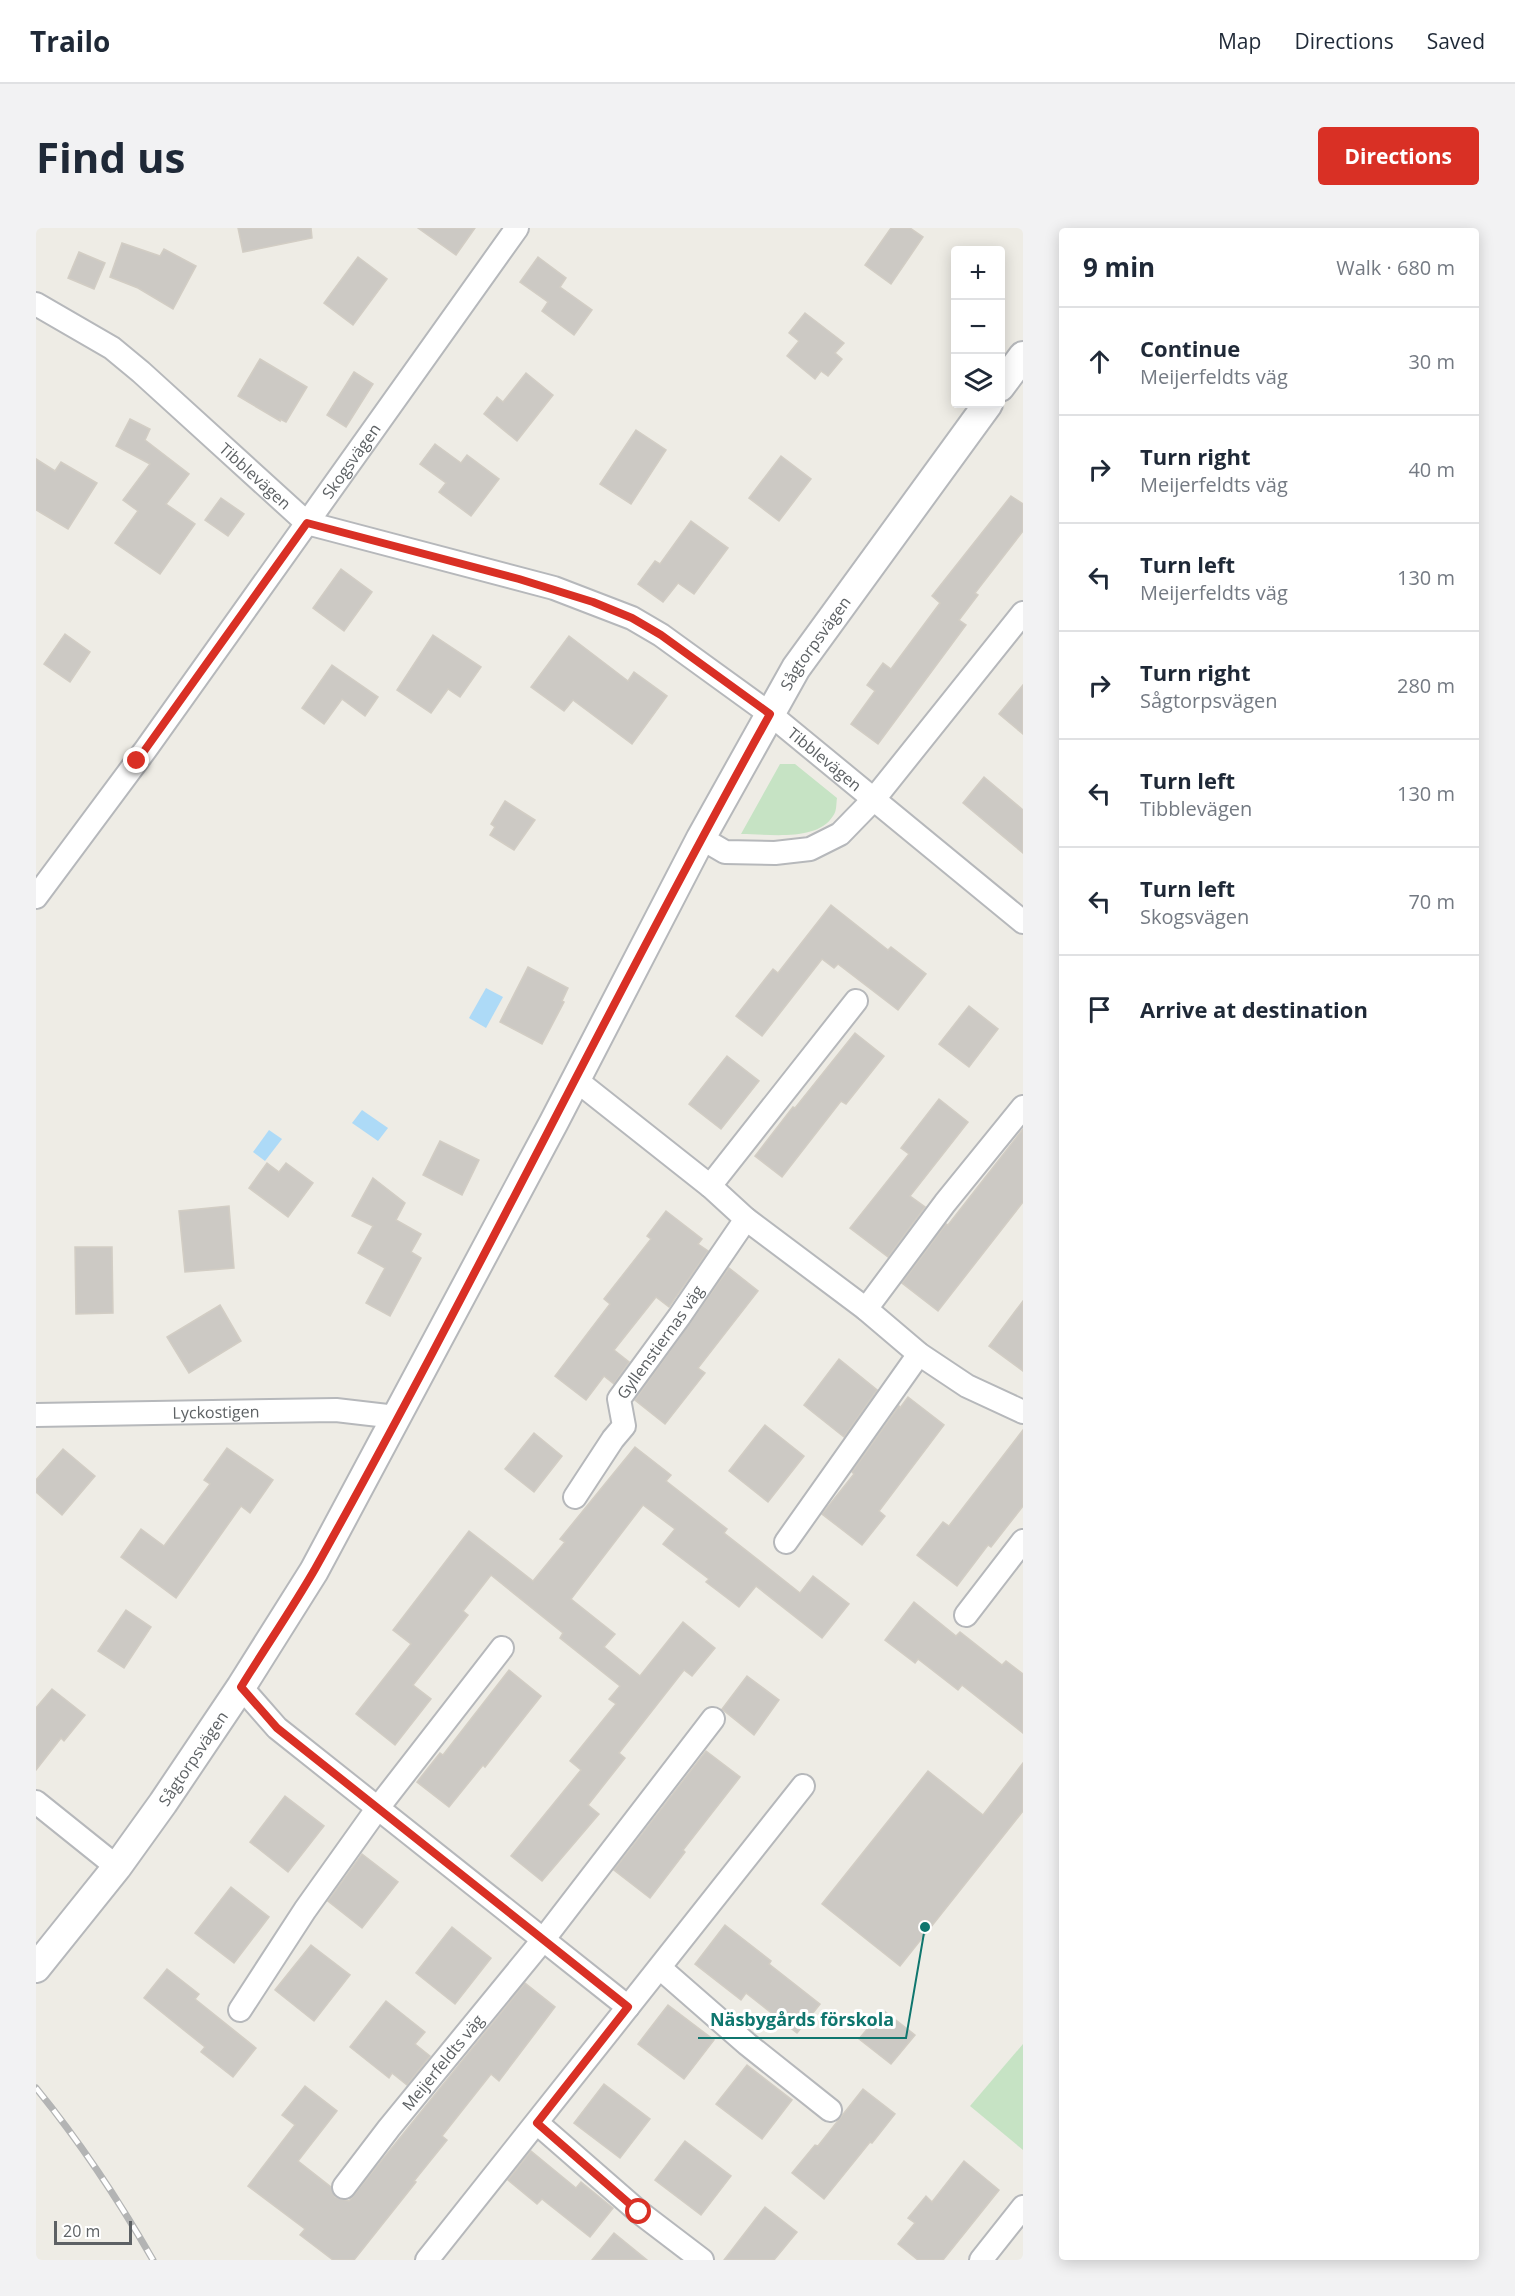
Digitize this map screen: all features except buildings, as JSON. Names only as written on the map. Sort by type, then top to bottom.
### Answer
[{"type":"street","name":"Skogsvägen","points":[[36,897],[146,749],[517,228]]},
{"type":"street","name":"Tibblevägen","points":[[36,304],[112,348],[307,523],[545,586],[632,618],[661,635],[770,714],[1023,922]]},
{"type":"street","points":[[1005,380],[1023,356]]},
{"type":"street","name":"Sågtorpsvägen","points":[[36,1968],[117,1868],[241,1687],[314,1571],[576,1080],[701,838],[796,668],[985,408]]},
{"type":"street","name":"Tibblevägen","points":[[874,800],[1021,620]]},
{"type":"street","points":[[701,838],[725,852],[775,853],[810,849],[840,834],[874,800]]},
{"type":"street","points":[[710,1186],[856,1001]]},
{"type":"street","points":[[576,1080],[710,1186],[746,1218],[866,1309],[919,1354],[967,1386],[1023,1412]]},
{"type":"street","points":[[866,1309],[945,1203],[1023,1107]]},
{"type":"street","name":"Gyllenstiernas väg","points":[[575,1497],[624,1426],[619,1399],[679,1317],[746,1218]]},
{"type":"street","points":[[786,1542],[919,1354]]},
{"type":"street","name":"Lyckostigen","points":[[36,1415],[336,1410],[396,1417]]},
{"type":"street","points":[[966,1615],[1023,1541]]},
{"type":"street","points":[[240,2010],[305,1910],[377,1809],[502,1648]]},
{"type":"street","points":[[241,1687],[277,1728],[628,2007]]},
{"type":"street","name":"Meijerfeldts väg","points":[[344,2187],[389,2128],[543,1940],[712,1719]]},
{"type":"street","points":[[427,2260],[803,1786]]},
{"type":"street","points":[[36,1802],[117,1868]]},
{"type":"street","points":[[660,1968],[747,2044],[830,2110]]},
{"type":"street","points":[[537,2123],[639,2212],[702,2260]]},
{"type":"street","points":[[981,2260],[1023,2207]]},
{"type":"green space","points":[[780,764],[795,764],[837,798],[834,814],[826,824],[804,833],[741,834]]},
{"type":"green space","points":[[1023,2044],[1023,2150],[970,2106]]},
{"type":"water","points":[[486,988],[503,997],[486,1028],[469,1018]]},
{"type":"water","points":[[362,1110],[388,1128],[378,1141],[352,1123]]},
{"type":"water","points":[[269,1130],[282,1139],[265,1161],[253,1152]]},
{"type":"railway","points":[[36,2088],[98,2171],[153,2260]]},
{"type":"place","name":"Näsbygårds förskola","points":[[925,1927]]},
{"type":"route","points":[[137,761],[307,523],[554,588],[632,618],[661,635],[770,714],[701,838],[576,1080],[314,1571],[241,1687],[277,1728],[628,2007],[537,2123],[639,2212]]}]
